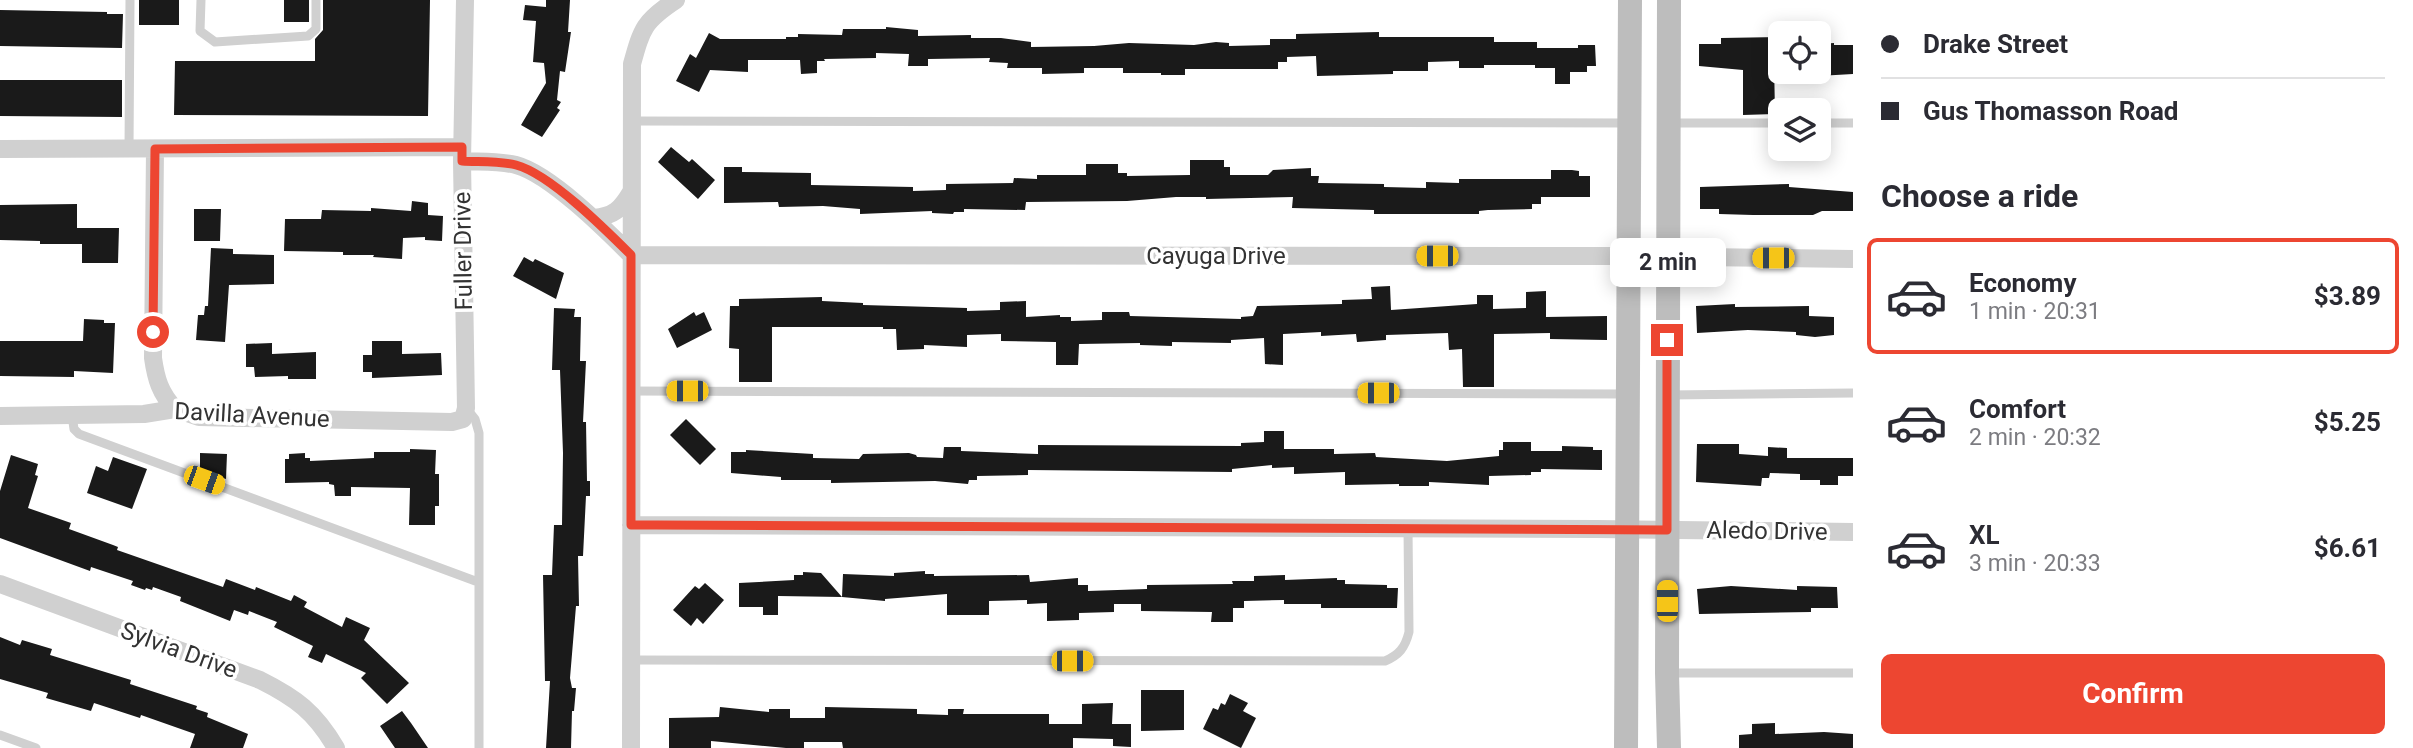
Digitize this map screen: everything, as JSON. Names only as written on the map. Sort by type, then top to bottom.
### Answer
[{"type":"main road","points":[[1626,748],[1630,0]]},
{"type":"main road","points":[[1669,0],[1669,748]]},
{"type":"street","name":"Fuller Drive","points":[[464,413],[462,154],[465,0]]},
{"type":"street","points":[[631,748],[632,64],[641,30],[654,14],[676,0]]},
{"type":"street","points":[[0,149],[462,154],[517,165],[543,180],[594,218],[631,255]]},
{"type":"street","points":[[155,149],[153,358],[156,380],[165,398],[175,409]]},
{"type":"street","points":[[594,218],[609,217],[621,208],[632,190]]},
{"type":"street","name":"Cayuga Drive","points":[[631,255],[1853,258]]},
{"type":"street","name":"Davilla Avenue","points":[[0,416],[144,414],[175,409],[199,417],[453,422],[464,413]]},
{"type":"street","name":"Aledo Drive","points":[[631,525],[1853,532]]},
{"type":"street","name":"Sylvia Drive","points":[[0,584],[260,680],[292,696],[322,724],[335,748]]},
{"type":"lane","points":[[130,0],[130,149]]},
{"type":"lane","points":[[201,0],[200,31],[215,42],[308,36],[316,29],[316,0]]},
{"type":"lane","points":[[632,121],[1629,123]]},
{"type":"lane","points":[[1668,123],[1768,123]]},
{"type":"lane","points":[[1831,123],[1853,123]]},
{"type":"lane","points":[[631,391],[1627,394]]},
{"type":"lane","points":[[1668,394],[1853,393]]},
{"type":"lane","points":[[464,413],[475,419],[479,433],[479,748]]},
{"type":"lane","points":[[72,415],[74,429],[79,433],[478,582]]},
{"type":"lane","points":[[631,660],[1385,662],[1397,656],[1406,645],[1409,632],[1408,528]]},
{"type":"lane","points":[[1667,673],[1853,673]]},
{"type":"lane","points":[[0,735],[36,748]]},
{"type":"building","points":[[139,0],[179,0],[179,25],[139,25]]},
{"type":"building","points":[[284,0],[309,0],[309,22],[284,22]]},
{"type":"building","points":[[323,0],[430,0],[428,116],[174,115],[175,61],[315,61],[315,39],[323,30]]},
{"type":"building","points":[[546,0],[570,0],[568,32],[571,32],[565,72],[560,71],[557,100],[561,102],[557,108],[560,110],[542,137],[521,125],[546,83],[544,63],[533,62],[536,21],[523,20],[525,5],[546,7]]},
{"type":"building","points":[[0,10],[123,14],[122,48],[0,46]]},
{"type":"building","points":[[886,27],[918,30],[918,36],[971,35],[971,38],[1031,42],[1031,47],[1129,43],[1194,45],[1216,42],[1229,43],[1229,46],[1270,45],[1270,39],[1296,39],[1296,34],[1379,32],[1379,37],[1494,37],[1494,42],[1537,42],[1537,48],[1578,48],[1578,45],[1595,45],[1596,66],[1587,66],[1587,72],[1570,72],[1570,84],[1555,84],[1555,68],[1535,68],[1535,65],[1484,65],[1484,68],[1459,68],[1459,61],[1428,62],[1428,71],[1393,71],[1393,74],[1317,76],[1316,56],[1287,57],[1287,62],[1278,62],[1278,69],[1185,69],[1185,75],[1161,75],[1123,73],[1123,68],[1084,68],[1084,73],[1042,74],[1042,68],[1007,68],[1008,63],[989,62],[990,58],[928,59],[928,66],[908,66],[909,54],[876,53],[876,58],[824,59],[825,61],[817,61],[817,73],[801,74],[800,60],[748,60],[748,72],[710,70],[699,92],[676,81],[690,54],[696,58],[709,33],[720,39],[786,39],[798,37],[798,34],[842,35],[843,29]]},
{"type":"building","points":[[1768,37],[1768,84],[1774,84],[1775,98],[1768,98],[1768,114],[1743,115],[1743,70],[1699,66],[1699,44],[1721,44],[1721,38]]},
{"type":"building","points":[[1831,43],[1853,45],[1853,74],[1831,75]]},
{"type":"building","points":[[0,80],[122,80],[122,117],[0,116]]},
{"type":"building","points":[[671,147],[689,162],[692,159],[715,180],[698,199],[658,162]]},
{"type":"building","points":[[1190,160],[1224,160],[1224,167],[1230,167],[1230,175],[1268,175],[1273,170],[1311,168],[1311,176],[1319,176],[1318,183],[1384,184],[1384,187],[1426,188],[1426,182],[1459,183],[1459,179],[1551,179],[1551,170],[1572,170],[1579,171],[1579,176],[1590,176],[1590,197],[1541,197],[1541,204],[1532,204],[1532,209],[1488,210],[1479,211],[1479,214],[1374,214],[1374,210],[1292,208],[1293,197],[1176,197],[1127,201],[1026,202],[1025,210],[964,209],[964,212],[953,214],[932,211],[860,214],[860,209],[779,207],[778,202],[724,203],[724,167],[742,167],[742,172],[811,173],[811,185],[913,187],[913,191],[946,190],[946,184],[1013,183],[1014,178],[1037,179],[1037,175],[1086,175],[1086,164],[1118,164],[1118,173],[1127,173],[1127,176],[1190,175]]},
{"type":"building","points":[[1789,184],[1789,187],[1853,192],[1853,211],[1822,211],[1813,215],[1753,215],[1719,214],[1719,209],[1700,209],[1700,187]]},
{"type":"building","points":[[412,201],[428,203],[428,215],[443,216],[442,241],[425,240],[425,237],[403,238],[402,259],[343,255],[343,252],[284,251],[285,219],[321,219],[322,210],[371,211],[371,208],[411,211]]},
{"type":"building","points":[[77,204],[77,228],[119,228],[118,263],[82,263],[82,244],[0,240],[0,205]]},
{"type":"building","points":[[194,209],[221,209],[220,241],[194,241]]},
{"type":"building","points":[[211,248],[233,249],[233,254],[274,255],[274,284],[229,285],[225,342],[196,340],[198,315],[204,315],[205,306],[208,306]]},
{"type":"building","points":[[524,257],[533,262],[535,259],[564,273],[556,299],[513,276]]},
{"type":"building","points":[[1390,286],[1391,310],[1477,304],[1477,295],[1493,295],[1493,309],[1526,308],[1526,292],[1546,291],[1546,317],[1607,316],[1607,340],[1550,339],[1550,333],[1494,334],[1494,387],[1463,387],[1462,349],[1449,350],[1448,333],[1386,335],[1386,340],[1357,342],[1356,334],[1283,334],[1283,365],[1265,364],[1264,338],[1231,340],[1231,343],[1172,342],[1172,346],[1140,343],[1079,344],[1078,365],[1056,365],[1056,342],[1001,341],[1001,334],[967,335],[967,347],[924,345],[924,349],[897,350],[896,329],[772,327],[772,382],[739,382],[739,349],[729,348],[730,306],[739,306],[739,299],[822,297],[822,301],[863,305],[967,308],[967,311],[1000,310],[1000,302],[1026,301],[1026,317],[1060,315],[1071,317],[1071,321],[1102,320],[1102,312],[1129,312],[1130,316],[1241,319],[1253,316],[1257,306],[1342,304],[1342,300],[1372,299],[1371,287]]},
{"type":"building","points":[[1735,304],[1735,307],[1809,306],[1809,316],[1834,317],[1834,335],[1815,337],[1796,335],[1796,332],[1748,330],[1697,333],[1696,306]]},
{"type":"building","points":[[554,308],[575,309],[574,317],[581,317],[580,361],[586,361],[583,422],[586,422],[587,481],[590,481],[590,496],[586,496],[583,556],[578,556],[579,606],[576,606],[570,678],[572,688],[576,688],[571,748],[546,748],[550,681],[545,681],[543,575],[552,575],[554,525],[562,525],[560,370],[552,370]]},
{"type":"building","points":[[694,312],[696,316],[704,312],[712,330],[677,348],[668,329]]},
{"type":"building","points":[[84,319],[115,323],[113,373],[74,371],[74,377],[0,376],[0,341],[83,341]]},
{"type":"building","points":[[372,341],[402,341],[402,354],[441,353],[442,375],[372,378],[372,372],[363,372],[363,355],[372,355]]},
{"type":"building","points":[[272,343],[272,354],[316,352],[316,379],[255,377],[254,367],[246,367],[246,344]]},
{"type":"building","points":[[686,419],[716,449],[700,465],[670,435]]},
{"type":"building","points":[[1264,431],[1284,431],[1284,449],[1334,449],[1334,454],[1375,453],[1376,457],[1447,461],[1499,456],[1499,450],[1503,450],[1503,442],[1531,442],[1531,451],[1562,451],[1562,446],[1593,447],[1593,450],[1602,450],[1602,470],[1541,469],[1541,472],[1531,472],[1531,475],[1489,476],[1489,485],[1429,482],[1429,486],[1345,485],[1345,472],[1294,474],[1294,467],[1272,468],[1272,465],[1232,469],[1232,472],[1028,470],[1028,475],[977,476],[977,480],[969,480],[968,484],[935,481],[831,483],[831,480],[781,480],[781,477],[731,473],[731,452],[746,450],[813,454],[813,458],[859,459],[863,454],[909,453],[917,457],[943,458],[944,447],[961,447],[961,451],[1038,454],[1038,445],[1241,446],[1241,443],[1264,442]]},
{"type":"building","points":[[1697,444],[1739,444],[1739,454],[1768,456],[1768,447],[1787,448],[1787,458],[1853,458],[1853,476],[1838,476],[1838,485],[1820,485],[1820,480],[1800,480],[1800,474],[1770,473],[1769,478],[1762,478],[1761,486],[1696,482]]},
{"type":"building","points":[[410,449],[436,450],[435,474],[439,474],[439,506],[435,506],[435,525],[409,525],[410,488],[351,487],[351,496],[335,496],[334,485],[329,482],[285,483],[285,459],[289,459],[289,454],[305,453],[305,458],[310,458],[310,461],[374,458],[374,452],[410,452]]},
{"type":"building","points":[[200,453],[227,454],[226,479],[200,471]]},
{"type":"building","points":[[11,455],[38,464],[35,475],[38,476],[28,508],[71,523],[69,529],[118,547],[117,550],[223,587],[226,579],[291,601],[294,595],[307,602],[304,607],[342,627],[346,617],[370,628],[364,640],[409,683],[387,704],[361,678],[366,673],[326,654],[322,663],[308,657],[313,646],[274,627],[277,622],[249,611],[248,615],[234,610],[230,621],[180,601],[181,597],[153,587],[152,590],[145,590],[131,585],[133,581],[91,567],[90,571],[0,538],[0,491]]},
{"type":"building","points":[[113,457],[147,469],[132,509],[87,493],[96,466],[108,471]]},
{"type":"building","points":[[925,571],[925,574],[934,576],[1029,575],[1030,582],[1078,578],[1078,585],[1088,585],[1088,591],[1147,589],[1147,585],[1233,584],[1232,581],[1254,581],[1254,576],[1285,575],[1285,580],[1337,578],[1345,580],[1345,584],[1387,585],[1387,588],[1398,588],[1397,608],[1321,608],[1321,604],[1284,604],[1284,600],[1244,601],[1244,608],[1233,608],[1233,622],[1211,622],[1212,612],[1141,611],[1141,604],[1114,604],[1114,612],[1079,613],[1079,620],[1047,621],[1047,603],[1027,604],[1027,600],[989,601],[989,615],[947,615],[947,594],[885,601],[842,597],[843,574],[894,576],[894,573]]},
{"type":"building","points":[[803,572],[821,573],[842,597],[778,596],[778,615],[763,615],[763,607],[739,607],[739,583],[794,580],[794,575],[803,575]]},
{"type":"building","points":[[705,583],[724,600],[703,624],[697,618],[691,626],[673,610],[695,586],[699,589]]},
{"type":"building","points":[[1731,586],[1797,590],[1797,586],[1837,587],[1838,608],[1811,608],[1811,612],[1699,614],[1697,589]]},
{"type":"building","points":[[0,637],[20,645],[22,640],[52,649],[50,655],[131,680],[130,684],[197,706],[196,709],[208,713],[207,717],[248,734],[243,748],[190,748],[195,734],[141,715],[140,718],[94,703],[91,711],[46,698],[48,693],[0,679]]},
{"type":"building","points":[[1141,690],[1184,690],[1184,730],[1141,731]]},
{"type":"building","points":[[1230,694],[1248,703],[1243,711],[1256,718],[1241,748],[1203,729],[1213,708],[1218,710],[1221,703],[1225,705]]},
{"type":"building","points":[[1113,703],[1112,724],[1131,724],[1131,747],[1113,746],[1113,739],[1073,738],[1073,748],[843,748],[842,742],[804,742],[804,748],[786,748],[711,741],[711,748],[669,748],[669,718],[719,717],[720,707],[769,712],[769,709],[790,709],[790,718],[825,718],[825,707],[917,709],[917,714],[948,715],[948,709],[964,709],[963,714],[1049,714],[1049,724],[1082,724],[1082,704]]},
{"type":"building","points":[[402,711],[428,748],[395,748],[380,726]]},
{"type":"building","points":[[1775,723],[1775,734],[1853,734],[1853,748],[1739,748],[1739,735],[1752,734],[1752,724]]},
{"type":"route","points":[[153,332],[155,149],[462,147],[462,161],[517,165],[543,180],[594,218],[631,255],[631,525],[1667,530],[1667,340]]}]
